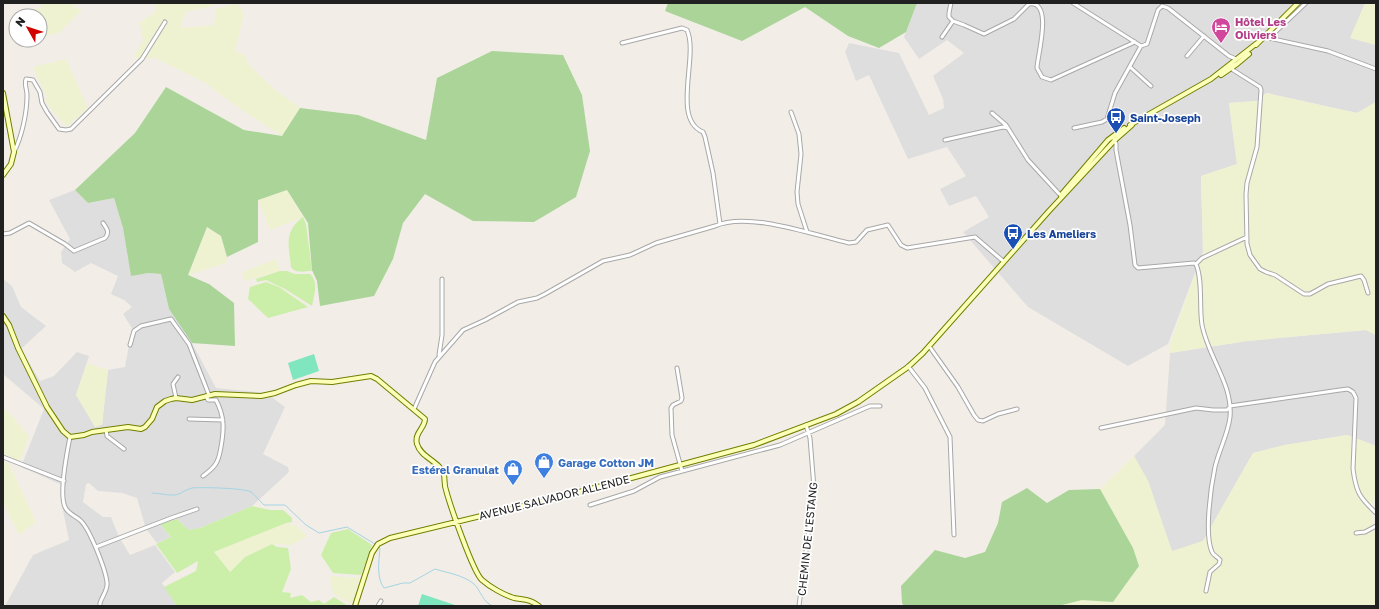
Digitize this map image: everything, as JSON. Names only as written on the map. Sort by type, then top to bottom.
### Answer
[{"type":"main road","name":"AVENUE SALVADOR ALLENDE","points":[[1211,79],[1227,71],[1257,43],[1267,37],[1298,3]]},
{"type":"main road","name":"AVENUE SALVADOR ALLENDE","points":[[355,606],[372,553],[377,546],[390,538],[681,465],[754,445],[836,414],[858,402],[908,366],[929,346],[1049,211],[1108,140],[1122,130],[1235,64]]},
{"type":"main road","points":[[3,93],[14,152],[11,164],[3,175]]},
{"type":"main road","name":"AVENUE SALVADOR ALLENDE","points":[[1061,197],[1115,140],[1132,125]]},
{"type":"main road","points":[[3,316],[9,325],[18,348],[47,407],[63,431],[70,437],[128,427],[141,429],[145,427],[152,419],[157,406],[165,401],[176,398],[192,400],[222,394],[261,396],[304,383],[332,382],[371,376],[382,382],[423,417],[425,421],[417,435],[417,445],[423,454],[443,473],[446,490],[457,522],[480,578],[490,586],[511,597],[527,599],[539,606]]},
{"type":"main road","points":[[455,516],[470,518]]},
{"type":"street","points":[[951,3],[949,17],[953,21],[984,34],[987,34],[1014,19],[1029,4],[1032,3],[1039,8],[1043,20],[1037,68],[1039,74],[1047,79],[1055,80],[1135,42]]},
{"type":"street","points":[[1073,3],[1141,46]]},
{"type":"street","points":[[1267,37],[1306,3]]},
{"type":"street","points":[[1074,128],[1102,122],[1107,119],[1115,93],[1141,46],[1147,44],[1161,5],[1168,8],[1204,36],[1229,56],[1235,64]]},
{"type":"street","points":[[942,36],[953,21]]},
{"type":"street","points":[[14,152],[23,130],[27,95],[25,85],[26,79],[33,80],[40,92],[42,103],[59,129],[71,129],[142,58],[165,22]]},
{"type":"street","points":[[622,43],[682,28],[688,30],[690,55],[687,104],[692,124],[698,130],[703,132],[705,137],[713,173],[720,224]]},
{"type":"street","points":[[1187,56],[1204,36]]},
{"type":"street","points":[[1267,37],[1328,50],[1376,69]]},
{"type":"street","points":[[1229,56],[1235,64]]},
{"type":"street","points":[[1235,64],[1233,70],[1260,87],[1261,90],[1257,147],[1247,183],[1246,194],[1246,237],[1250,255],[1260,268],[1290,284],[1302,293],[1310,294],[1328,284],[1361,276],[1364,280],[1368,293]]},
{"type":"street","points":[[1130,67],[1151,86]]},
{"type":"street","points":[[790,112],[800,134],[801,154],[797,192],[798,204],[807,232]]},
{"type":"street","points":[[992,113],[1008,128],[1028,160],[1061,197]]},
{"type":"street","points":[[945,140],[1003,127],[1008,128]]},
{"type":"street","points":[[1122,130],[1115,137],[1115,140],[1130,224],[1135,265],[1138,268],[1196,264]]},
{"type":"street","points":[[3,234],[10,233],[29,222],[74,251],[105,238],[108,235],[108,230],[103,223]]},
{"type":"street","points":[[414,409],[435,362],[463,330],[518,302],[537,298],[603,261],[630,255],[656,243],[720,224],[752,222],[807,232],[839,241],[853,243],[856,242],[867,230],[888,225],[901,245],[907,248],[975,237],[1003,261]]},
{"type":"street","points":[[1196,264],[1202,258],[1246,237]]},
{"type":"street","points":[[1196,264],[1201,300],[1202,324],[1226,385],[1230,407],[1230,418],[1215,466],[1208,529],[1212,553],[1220,560],[1219,564],[1210,572],[1206,591]]},
{"type":"street","points":[[439,357],[442,335],[442,279]]},
{"type":"street","points":[[130,345],[134,331],[141,326],[171,320],[189,344],[208,400],[216,400],[223,420],[224,431],[219,456],[215,465],[203,476]]},
{"type":"street","points":[[929,346],[954,381],[978,420],[983,421],[998,414],[1017,409]]},
{"type":"street","points":[[908,366],[925,388],[950,437],[954,536]]},
{"type":"street","points":[[677,368],[682,398],[681,401],[673,405],[671,408],[672,434],[682,471]]},
{"type":"street","points":[[176,398],[173,384],[178,377]]},
{"type":"street","points":[[1101,428],[1196,408],[1227,410],[1230,407],[1348,390],[1353,392],[1356,398],[1353,469],[1354,480],[1359,495],[1376,512]]},
{"type":"street","points":[[590,505],[634,491],[660,477],[780,445],[870,406],[880,406]]},
{"type":"street","points":[[189,419],[223,420]]},
{"type":"street","name":"CHEMIN DE L'ESTANG","points":[[799,606],[814,488],[814,470],[809,433],[806,425]]},
{"type":"street","points":[[106,430],[107,436],[124,449]]},
{"type":"street","points":[[70,437],[64,481],[65,507],[67,511],[82,522],[96,547],[104,568],[108,584],[100,606]]},
{"type":"street","points":[[3,457],[64,481]]},
{"type":"street","points":[[96,547],[197,509]]},
{"type":"street","points":[[1356,533],[1365,532],[1376,526]]},
{"type":"street","points":[[378,606],[381,601]]},
{"type":"shaded area","points":[[917,3],[1365,3],[1351,38],[1376,45],[1376,102],[1357,113],[1267,93],[1257,101],[1229,103],[1237,164],[1201,176],[1203,252],[1168,344],[1128,366],[1028,307],[963,232],[989,217],[976,196],[949,206],[940,189],[966,176],[947,147],[908,159],[869,75],[856,81],[845,52],[849,43],[899,53],[929,115],[944,108],[943,99],[933,76],[964,53],[947,40],[919,59],[904,37]]},
{"type":"shaded area","points":[[75,190],[88,203],[114,198],[123,228],[131,275],[148,273],[161,274],[169,309],[192,343],[216,388],[266,393],[285,407],[263,454],[288,467],[289,472],[252,506],[200,528],[189,530],[177,519],[160,524],[171,537],[157,543],[146,529],[137,498],[122,493],[98,491],[89,483],[86,484],[83,502],[103,517],[111,517],[119,537],[130,555],[155,545],[175,572],[162,583],[177,606],[5,606],[33,555],[69,540],[62,506],[62,485],[21,467],[44,409],[3,374],[3,279],[12,286],[21,307],[46,326],[21,349],[40,381],[54,376],[77,352],[89,356],[76,395],[102,425],[108,370],[125,367],[132,328],[123,314],[132,307],[124,300],[111,294],[118,276],[91,263],[75,272],[62,263],[61,252],[70,239],[49,200]]},
{"type":"shaded area","points":[[1366,330],[1376,335],[1376,446],[1347,435],[1285,445],[1253,453],[1203,541],[1172,552],[1148,481],[1134,456],[1165,425],[1170,353],[1247,341]]},
{"type":"green space","points":[[44,3],[76,3],[74,7],[82,10],[59,33],[48,35],[48,8],[40,8]]},
{"type":"green space","points":[[154,3],[216,3],[216,5],[186,12],[180,28],[214,25],[216,9],[233,4],[237,4],[241,8],[244,14],[235,51],[245,55],[247,63],[274,89],[300,108],[282,136],[236,106],[204,82],[155,58],[141,58],[138,60],[134,56],[143,41],[140,23],[157,10]]},
{"type":"green space","points":[[668,3],[917,3],[906,32],[879,48],[848,36],[805,7],[742,41],[665,11]]},
{"type":"green space","points":[[1365,3],[1376,3],[1376,45],[1350,38]]},
{"type":"green space","points":[[492,51],[563,55],[582,95],[590,151],[576,197],[534,222],[473,221],[425,194],[403,223],[393,259],[374,296],[320,306],[317,281],[312,270],[308,223],[287,190],[258,200],[258,242],[227,257],[221,236],[207,227],[188,275],[209,284],[234,303],[235,346],[192,343],[169,309],[161,274],[148,273],[131,276],[123,228],[114,198],[88,203],[75,190],[135,133],[166,87],[244,130],[282,136],[300,108],[358,115],[426,140],[437,78]]},
{"type":"green space","points":[[66,59],[88,108],[66,127],[45,101],[47,98],[33,67]]},
{"type":"green space","points":[[1266,93],[1357,113],[1376,102],[1376,335],[1366,330],[1247,341],[1170,353],[1170,344],[1203,252],[1201,176],[1237,164],[1229,103],[1257,101]]},
{"type":"green space","points":[[287,190],[303,217],[270,230],[258,200]]},
{"type":"green space","points":[[303,217],[306,224],[312,271],[303,272],[295,271],[291,267],[289,239],[292,228]]},
{"type":"green space","points":[[207,227],[221,236],[227,257],[226,263],[188,275]]},
{"type":"green space","points":[[276,259],[280,271],[245,281],[242,272]]},
{"type":"green space","points":[[280,271],[287,271],[295,274],[310,274],[313,277],[315,293],[312,306],[285,289],[266,280],[257,282],[256,279]]},
{"type":"green space","points":[[266,282],[279,287],[308,307],[268,318],[248,299],[250,287]]},
{"type":"green space","points":[[314,354],[319,371],[293,380],[288,363]]},
{"type":"green space","points":[[87,363],[108,370],[102,425],[95,427],[76,395]]},
{"type":"green space","points":[[3,408],[13,417],[29,437],[20,461],[3,454]]},
{"type":"green space","points":[[1347,435],[1376,446],[1376,495],[1372,504],[1373,531],[1376,533],[1376,606],[1058,606],[1082,600],[1113,602],[1115,516],[1100,489],[1134,456],[1148,481],[1172,551],[1203,541],[1253,453],[1285,445]]},
{"type":"green space","points":[[3,461],[9,464],[36,522],[19,535],[3,502]]},
{"type":"green space","points":[[1027,488],[1047,503],[1069,490],[1100,489],[1133,548],[1139,566],[1113,602],[1082,600],[1058,606],[904,606],[902,603],[901,586],[935,550],[965,558],[985,552],[998,523],[1002,502]]},
{"type":"green space","points":[[252,506],[270,510],[283,510],[292,518],[292,522],[286,523],[214,552],[230,572],[245,557],[272,544],[277,547],[288,548],[291,569],[282,592],[291,593],[290,598],[302,595],[311,602],[319,600],[324,604],[334,597],[348,606],[177,606],[164,587],[196,571],[198,561],[177,573],[156,544],[171,537],[160,524],[177,519],[189,530],[200,528]]},
{"type":"green space","points":[[286,523],[297,526],[307,537],[290,545],[272,544],[245,557],[230,572],[214,552]]},
{"type":"green space","points":[[348,529],[372,545],[361,575],[333,573],[321,555],[331,533]]},
{"type":"green space","points":[[330,576],[360,578],[353,602],[350,604],[333,593]]},
{"type":"green space","points":[[422,594],[458,606],[418,606]]},
{"type":"waterway","points":[[152,493],[174,495],[192,488],[222,488],[247,491],[253,493],[264,505],[285,505],[306,525],[319,533],[347,527],[375,544]]},
{"type":"waterway","points":[[378,546],[380,548],[379,574],[381,584],[384,588],[403,583],[410,583],[435,569],[465,578],[470,581],[474,584],[487,602],[493,606]]},
{"type":"place","name":"Hôtel Les Oliviers","points":[[1221,44]]},
{"type":"place","name":"Saint-Joseph","points":[[1116,134]]},
{"type":"place","name":"Les Ameliers","points":[[1013,250]]},
{"type":"place","name":"Garage Cotton JM","points":[[544,479]]},
{"type":"place","name":"Estérel Granulat","points":[[513,486]]}]
